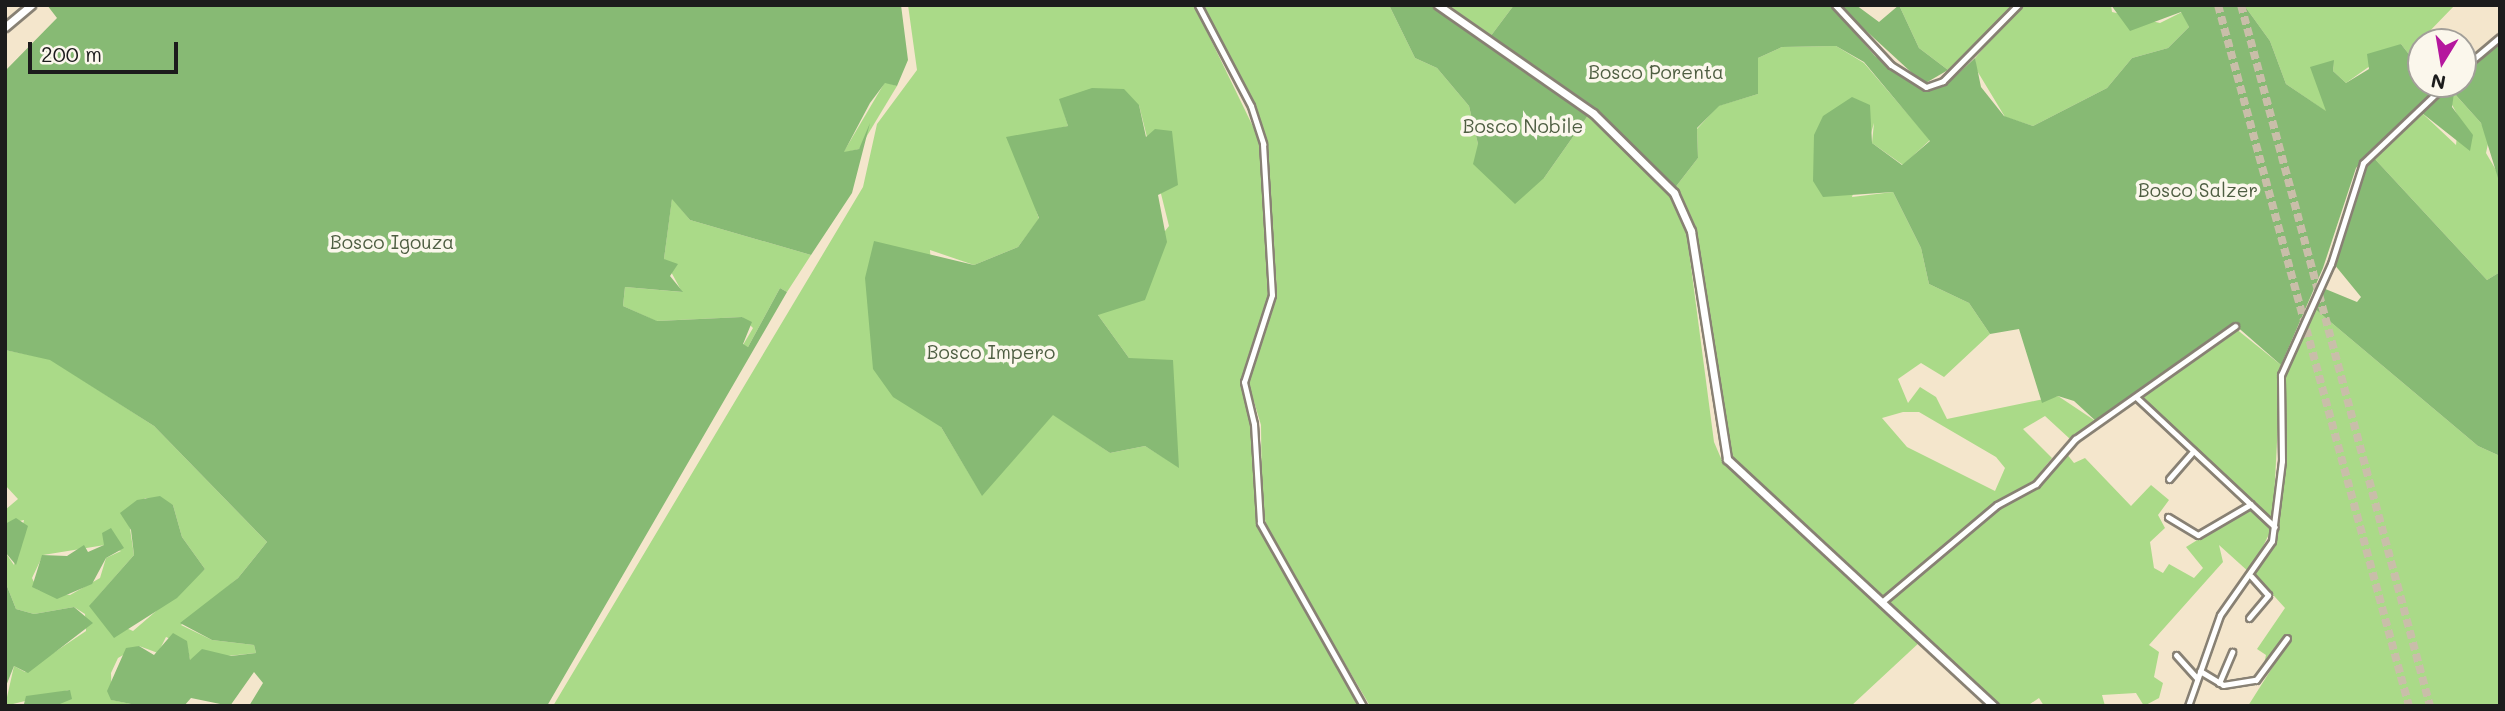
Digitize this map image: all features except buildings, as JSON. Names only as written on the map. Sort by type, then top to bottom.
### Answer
[{"type":"main road","points":[[5,27],[31,5]]},
{"type":"main road","points":[[1438,5],[1593,113],[1674,193],[1691,231],[1727,460],[1994,706]]},
{"type":"street","points":[[1198,5],[1262,139],[1272,295],[1244,382],[1254,424],[1260,523],[1363,706]]},
{"type":"street","points":[[1835,5],[1899,71],[1921,86],[1940,84],[2018,5]]},
{"type":"street","points":[[2477,56],[2500,37]]},
{"type":"street","points":[[2188,706],[2220,615],[2251,576],[2275,527],[2281,375],[2331,264],[2363,163],[2431,98]]},
{"type":"street","points":[[1883,601],[1997,505],[2036,484],[2075,439],[2235,326]]},
{"type":"street","points":[[2136,397],[2275,527]]},
{"type":"street","points":[[2169,479],[2193,451]]},
{"type":"street","points":[[2168,517],[2199,536],[2250,504]]},
{"type":"street","points":[[2249,618],[2268,595],[2251,576]]},
{"type":"street","points":[[2200,671],[2219,683],[2256,680],[2287,638]]},
{"type":"street","points":[[2219,683],[2232,652]]},
{"type":"street","points":[[2176,655],[2197,678]]},
{"type":"green space","name":"Bosco Igouza","points":[[47,5],[901,5],[908,60],[897,86],[885,83],[870,103],[844,152],[859,149],[870,123],[852,193],[811,255],[690,220],[672,199],[664,259],[678,264],[670,276],[683,292],[625,287],[623,306],[657,321],[742,317],[752,322],[743,344],[748,347],[780,288],[787,292],[547,706],[249,706],[263,683],[254,672],[230,706],[191,698],[184,706],[141,706],[111,700],[107,691],[126,648],[139,646],[154,655],[173,633],[187,641],[190,660],[202,649],[231,656],[256,653],[254,645],[212,640],[180,623],[238,578],[267,542],[154,426],[50,360],[5,350],[5,71],[57,18]]},
{"type":"green space","points":[[908,5],[1194,5],[1260,141],[1269,295],[1242,383],[1252,425],[1258,527],[1359,706],[553,706],[863,187],[877,124],[917,70]],"holes":[[[1060,99],[1139,105],[1169,226],[1098,315],[1129,358],[1179,467],[1145,446],[1110,453],[1053,414],[982,495],[941,427],[930,250],[974,265],[1018,247],[1039,219],[1030,191],[1043,132],[1068,126]]]},
{"type":"green space","points":[[1201,5],[1389,5],[1415,58],[1437,68],[1469,106],[1478,144],[1544,178],[1589,114],[1669,192],[1685,221],[1714,442],[1723,463],[1921,641],[1851,706],[1370,706],[1271,538],[1262,511],[1261,425],[1248,382],[1277,291],[1266,142]]},
{"type":"green space","name":"Bosco Nobile","points":[[1389,5],[1431,5],[1589,114],[1544,178],[1515,204],[1473,164],[1478,144],[1469,106],[1437,68],[1415,58]]},
{"type":"green space","points":[[1444,5],[1514,5],[1490,37]]},
{"type":"green space","name":"Bosco Salzer","points":[[1514,5],[1830,5],[1875,56],[1921,89],[1946,85],[1975,58],[1981,87],[2004,116],[2033,126],[2107,88],[2132,58],[2168,48],[2189,27],[2181,12],[2130,31],[2111,5],[2244,5],[2270,41],[2286,84],[2326,111],[2310,67],[2334,60],[2333,71],[2346,83],[2369,69],[2367,54],[2401,44],[2407,52],[2407,98],[2426,98],[2356,168],[2323,268],[2281,365],[2234,324],[2097,422],[2074,401],[2058,396],[2042,403],[2019,329],[1990,334],[1969,303],[1929,284],[1921,248],[1893,192],[1823,197],[1813,181],[1814,135],[1823,116],[1852,97],[1870,105],[1872,143],[1902,165],[1930,141],[1864,62],[1836,46],[1782,47],[1758,58],[1758,94],[1719,106],[1697,128],[1698,158],[1674,189],[1601,115],[1490,37]]},
{"type":"green space","points":[[1838,5],[1856,5],[1879,22],[1899,5],[1919,48],[1948,70],[1924,84]]},
{"type":"green space","points":[[1899,5],[2014,5],[1948,70],[1919,48]]},
{"type":"green space","points":[[2021,5],[2111,5],[2112,12],[2160,23],[2182,12],[2189,27],[2168,48],[2132,58],[2107,88],[2033,126],[2005,117],[1976,69],[1975,58]]},
{"type":"green space","points":[[2244,5],[2455,5],[2433,28],[2407,28],[2407,52],[2401,44],[2346,83],[2333,71],[2334,60],[2327,112],[2286,84],[2270,41]]},
{"type":"green space","points":[[2500,43],[2498,178],[2481,123],[2458,98],[2477,98],[2477,64]]},
{"type":"green space","points":[[1836,46],[1864,63],[1930,140],[1903,165],[1872,143],[1874,123],[1852,197],[1893,192],[1921,248],[1929,284],[1969,303],[1990,334],[1944,377],[1921,363],[1898,379],[1908,403],[1920,387],[1936,397],[1947,419],[2058,396],[2097,422],[2070,439],[2045,416],[2023,429],[2052,458],[2034,480],[1980,514],[1884,598],[1733,460],[1724,442],[1694,231],[1674,189],[1698,158],[1697,129],[1718,106],[1758,94],[1758,58],[1782,47]],"holes":[[[1903,412],[1919,412],[1996,457],[2005,468],[1995,491],[1907,447],[1882,418]]]},
{"type":"green space","points":[[885,82],[897,86],[859,149],[843,153]]},
{"type":"green space","name":"Bosco Impero","points":[[1092,88],[1124,89],[1139,105],[1146,137],[1155,129],[1172,131],[1178,185],[1158,195],[1167,242],[1145,300],[1098,315],[1129,358],[1173,360],[1179,468],[1145,446],[1110,453],[1053,415],[982,496],[941,427],[893,397],[873,369],[865,278],[874,241],[974,265],[1018,247],[1039,218],[1006,137],[1068,126],[1059,99]]},
{"type":"green space","points":[[2439,98],[2453,98],[2452,107],[2473,135],[2470,151],[2422,113]]},
{"type":"green space","points":[[2458,98],[2481,123],[2489,139],[2486,153],[2500,177],[2500,272],[2487,280],[2373,157],[2422,113],[2456,145],[2459,118],[2449,99]]},
{"type":"green space","points":[[2373,157],[2487,280],[2500,272],[2500,456],[2478,446],[2314,308],[2323,288],[2357,302],[2361,297],[2334,264],[2364,166]]},
{"type":"green space","points":[[672,198],[690,220],[811,255],[787,292],[780,288],[748,347],[743,345],[753,328],[742,317],[656,321],[623,306],[625,287],[682,292],[664,259]]},
{"type":"green space","points":[[2314,308],[2478,446],[2500,456],[2500,706],[2248,706],[2291,638],[2286,634],[2263,669],[2266,655],[2257,649],[2285,608],[2255,575],[2280,516],[2285,374]]},
{"type":"green space","points":[[2235,328],[2281,365],[2273,519],[2140,395]]},
{"type":"green space","points":[[5,350],[50,359],[154,426],[267,542],[238,578],[181,625],[212,640],[254,645],[256,653],[190,660],[187,646],[166,637],[158,653],[139,646],[118,658],[111,673],[112,700],[141,706],[55,706],[69,690],[5,706],[14,666],[25,672],[86,631],[85,614],[74,607],[34,614],[16,609],[5,581],[5,552],[14,565],[24,520],[5,524],[5,510],[18,499],[5,485]],"holes":[[[145,498],[173,505],[182,537],[205,569],[133,631],[101,617],[92,603],[134,555],[129,522]],[[105,545],[121,551],[106,558],[100,578],[70,595],[38,590],[32,578],[43,555]]]},
{"type":"green space","points":[[2066,453],[2074,463],[2085,458],[2131,506],[2151,485],[2169,500],[2158,515],[2165,528],[2150,542],[2154,568],[2163,573],[2169,564],[2194,578],[2203,568],[2186,547],[2251,507],[2272,528],[2250,573],[2219,545],[2223,562],[2149,645],[2159,652],[2154,677],[2163,683],[2159,698],[2144,706],[2136,693],[2102,695],[2105,706],[2044,706],[2039,698],[2027,706],[1999,706],[1888,601],[1997,509],[2039,486]]},
{"type":"green space","points":[[160,496],[173,505],[182,537],[205,569],[177,598],[114,638],[89,606],[134,555],[131,530],[120,513],[137,500]]},
{"type":"green space","points":[[16,518],[28,526],[16,565],[5,552],[5,524]]},
{"type":"green space","points":[[111,528],[124,548],[106,558],[92,584],[57,599],[32,587],[42,555],[67,556],[84,545],[88,552],[104,545],[102,533]]},
{"type":"green space","points":[[5,581],[16,609],[34,614],[74,607],[93,623],[28,673],[14,666],[6,686]]},
{"type":"green space","points":[[70,690],[72,699],[55,706],[24,704],[26,696]]},
{"type":"tunnel","points":[[2218,5],[2409,706]]},
{"type":"tunnel","points":[[2241,5],[2430,706]]},
{"type":"park label","name":"Bosco Porenta","points":[[1656,72]]}]
